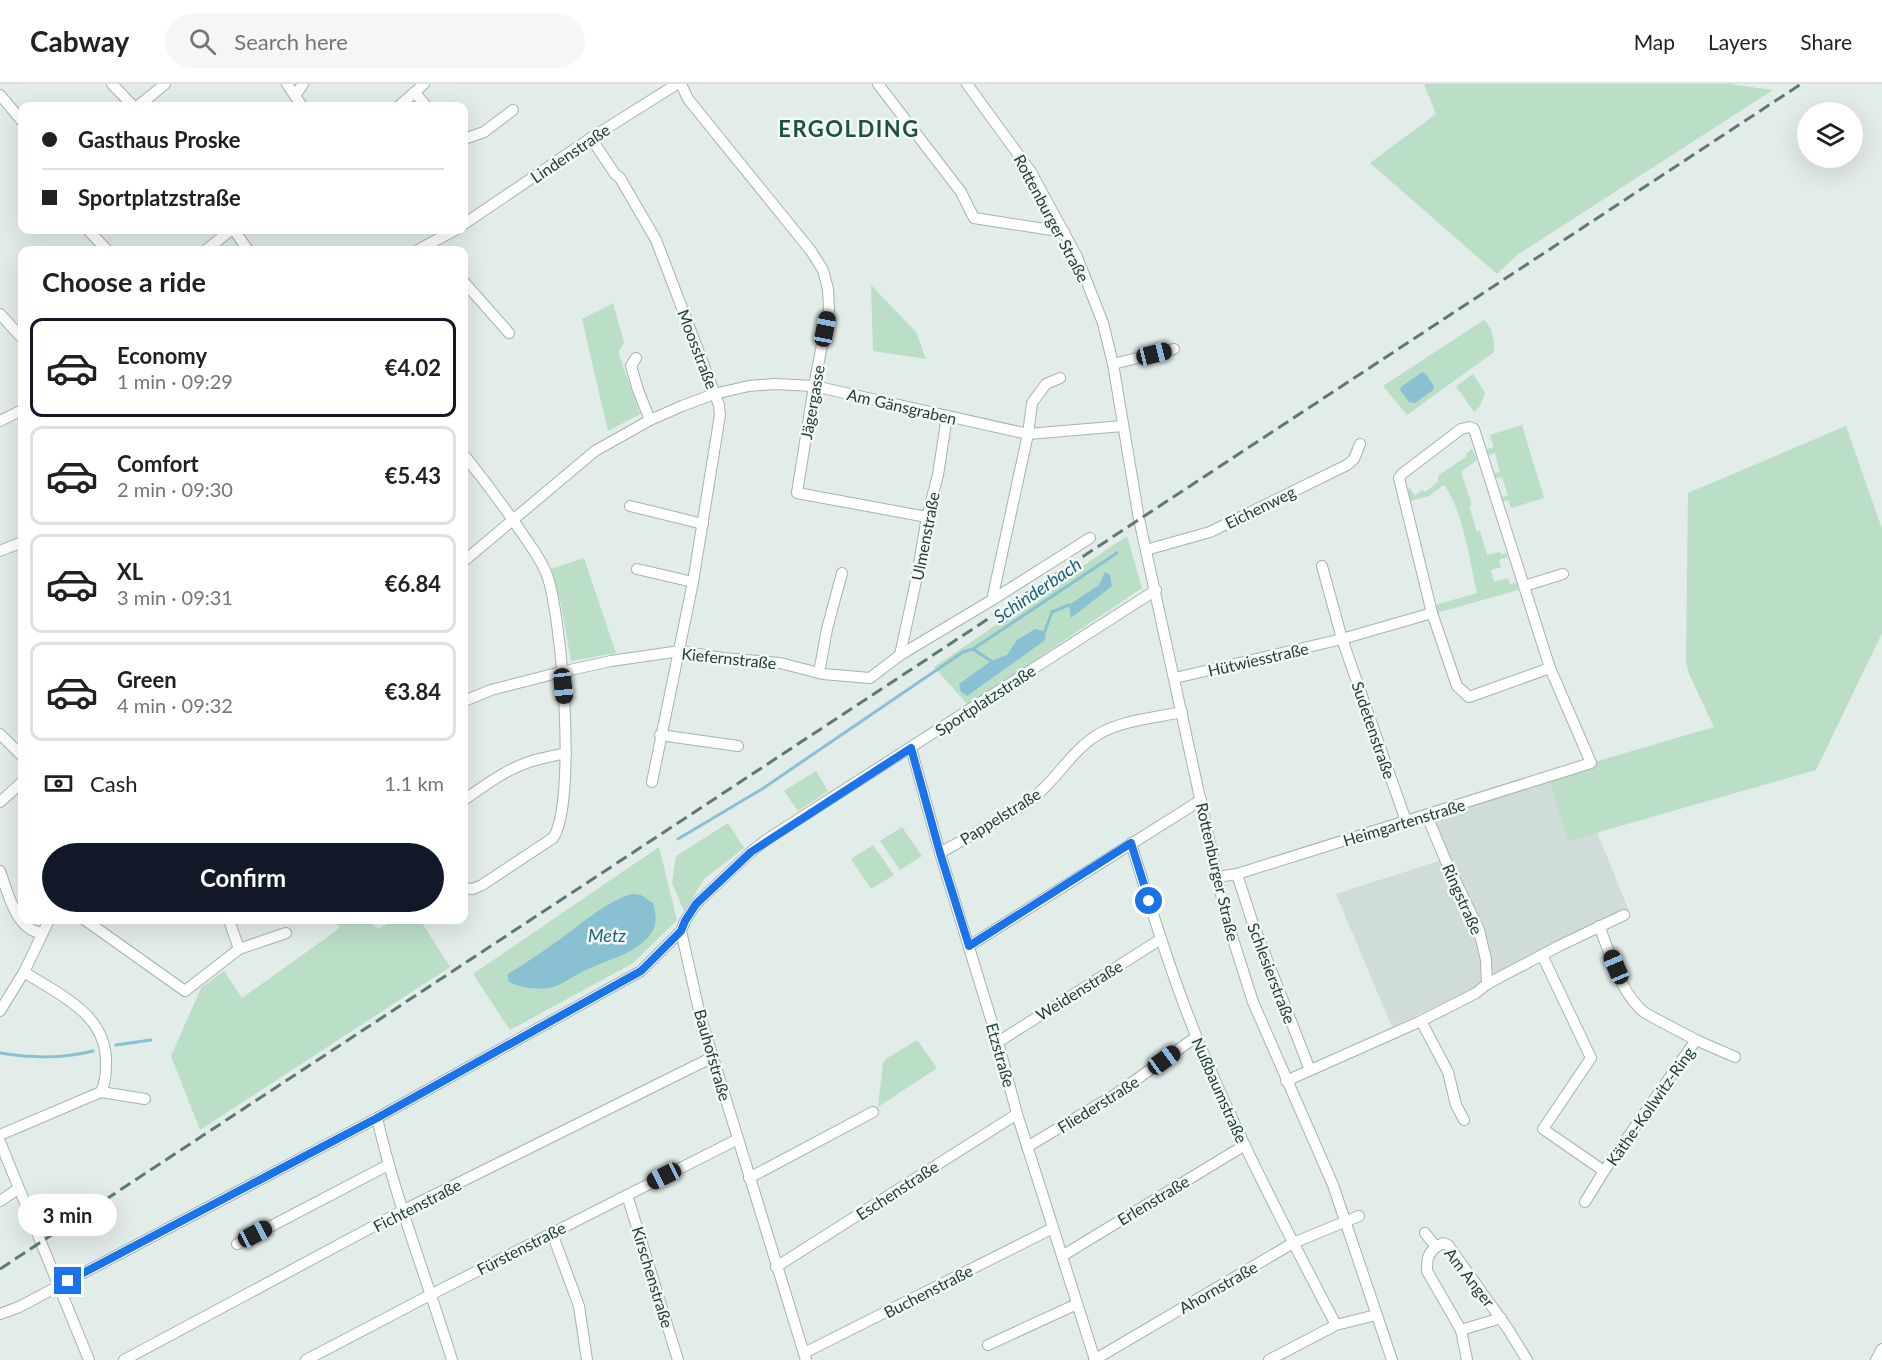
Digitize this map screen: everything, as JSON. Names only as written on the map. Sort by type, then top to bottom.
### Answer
[{"type":"street","points":[[112,84],[129,102]]},
{"type":"street","points":[[143,102],[165,84]]},
{"type":"street","points":[[287,84],[299,102]]},
{"type":"street","points":[[295,96],[303,84]]},
{"type":"street","name":"Lindenstraße","points":[[468,221],[591,138],[679,84]]},
{"type":"street","name":"Jägergasse","points":[[679,84],[688,99],[812,251],[823,270],[828,289],[829,309],[797,492],[927,517]]},
{"type":"street","points":[[878,84],[961,192],[974,218],[1064,232]]},
{"type":"street","name":"Rottenburger Straße","points":[[967,84],[1031,172],[1087,280],[1103,323],[1113,364],[1146,550],[1217,877],[1238,960],[1252,1002],[1333,1185],[1392,1360]]},
{"type":"street","points":[[403,102],[420,87],[425,102]]},
{"type":"street","points":[[0,95],[18,116]]},
{"type":"street","points":[[468,138],[484,132],[513,110]]},
{"type":"street","name":"Moosstraße","points":[[591,138],[620,178],[656,240],[720,415],[693,582],[652,783]]},
{"type":"street","points":[[92,234],[103,246]]},
{"type":"street","points":[[211,246],[227,234]]},
{"type":"street","points":[[235,234],[245,246]]},
{"type":"street","points":[[434,246],[450,234]]},
{"type":"street","points":[[468,287],[509,333]]},
{"type":"street","points":[[0,314],[18,334]]},
{"type":"street","points":[[1113,364],[1174,349]]},
{"type":"street","points":[[636,358],[632,366],[638,390],[650,420]]},
{"type":"street","points":[[992,600],[1028,434],[1032,403],[1046,384],[1060,378]]},
{"type":"street","name":"Am Gänsgraben","points":[[468,558],[595,451],[650,420],[714,394],[749,386],[775,384],[814,386],[1028,434],[1123,426]]},
{"type":"street","points":[[0,421],[18,412]]},
{"type":"street","name":"Ulmenstraße","points":[[900,655],[927,517],[938,475],[947,416]]},
{"type":"street","points":[[1468,427],[1474,429],[1550,668],[1468,697],[1457,686],[1432,613],[1399,478],[1461,429],[1468,427]]},
{"type":"street","name":"Eichenweg","points":[[1146,550],[1210,532],[1326,475],[1354,459],[1360,444]]},
{"type":"street","points":[[468,460],[512,519],[546,574],[554,606],[566,722],[566,753],[560,824],[554,838],[482,885],[468,888]]},
{"type":"street","points":[[630,506],[703,524]]},
{"type":"street","name":"Kiefernstraße","points":[[468,699],[491,690],[561,672],[611,661],[680,651],[723,658],[780,663],[819,673],[870,678],[900,655],[1090,538]]},
{"type":"street","points":[[0,551],[18,544]]},
{"type":"street","points":[[1322,566],[1342,639]]},
{"type":"street","points":[[637,569],[693,582]]},
{"type":"street","points":[[819,673],[827,629],[842,573]]},
{"type":"street","points":[[1524,586],[1563,574]]},
{"type":"street","name":"Sportplatzstraße","points":[[0,1314],[19,1307],[377,1118],[641,971],[681,931],[696,904],[751,852],[1156,590]]},
{"type":"street","name":"Hütwiesstraße","points":[[1175,678],[1342,639],[1432,613]]},
{"type":"street","name":"Sudetenstraße","points":[[1342,639],[1406,821]]},
{"type":"street","name":"Heimgartenstraße","points":[[1217,877],[1237,874],[1591,763],[1550,668]]},
{"type":"street","name":"Pappelstraße","points":[[940,853],[1028,802],[1054,779],[1081,748],[1096,736],[1118,725],[1182,712]]},
{"type":"street","points":[[0,734],[18,752]]},
{"type":"street","points":[[660,735],[738,746]]},
{"type":"street","name":"Etzstraße","points":[[911,748],[1017,1114],[1095,1360]]},
{"type":"street","points":[[468,798],[495,778],[529,762],[566,753]]},
{"type":"street","points":[[0,802],[18,786]]},
{"type":"street","points":[[969,946],[1201,800]]},
{"type":"street","name":"Ringstraße","points":[[1427,816],[1479,930],[1486,960],[1487,984]]},
{"type":"street","name":"Nußbaumstraße","points":[[1131,843],[1161,939],[1196,1037],[1245,1145],[1336,1325]]},
{"type":"street","points":[[0,871],[18,917]]},
{"type":"street","name":"Schlesierstraße","points":[[1237,874],[1252,921],[1310,1070]]},
{"type":"street","points":[[1286,1081],[1421,1021],[1476,993],[1487,984],[1624,915]]},
{"type":"street","points":[[24,924],[41,933]]},
{"type":"street","points":[[0,1011],[24,972],[47,924]]},
{"type":"street","points":[[91,924],[185,991],[239,949],[286,933]]},
{"type":"street","points":[[230,924],[239,949]]},
{"type":"street","name":"Käthe-Kollwitz-Ring","points":[[1599,926],[1625,987],[1638,1008],[1645,1014],[1696,1040],[1736,1057]]},
{"type":"street","name":"Bauhofstraße","points":[[681,931],[700,1015],[805,1357]]},
{"type":"street","name":"Weidenstraße","points":[[998,1042],[1161,939]]},
{"type":"street","name":"Käthe-Kollwitz-Ring","points":[[1542,956],[1592,1058],[1543,1129],[1604,1171]]},
{"type":"street","points":[[24,972],[76,1006],[93,1022],[101,1034],[106,1052],[105,1081],[101,1092]]},
{"type":"street","points":[[1421,1021],[1448,1072],[1456,1105],[1464,1120]]},
{"type":"street","name":"Fliederstraße","points":[[1027,1147],[1116,1094],[1196,1037]]},
{"type":"street","name":"Käthe-Kollwitz-Ring","points":[[1585,1202],[1604,1171],[1696,1040]]},
{"type":"street","name":"Fichtenstraße","points":[[124,1360],[402,1211],[713,1057]]},
{"type":"street","points":[[0,1135],[101,1092],[145,1100]]},
{"type":"street","points":[[750,1178],[873,1112]]},
{"type":"street","name":"Eschenstraße","points":[[776,1267],[1017,1114]]},
{"type":"street","points":[[377,1118],[402,1211],[432,1294],[452,1360]]},
{"type":"street","name":"Fürstenstraße","points":[[306,1360],[738,1139]]},
{"type":"street","points":[[0,1142],[88,1360]]},
{"type":"street","name":"Erlenstraße","points":[[1062,1256],[1245,1145]]},
{"type":"street","points":[[237,1244],[388,1165]]},
{"type":"street","points":[[0,1201],[18,1189]]},
{"type":"street","name":"Kirschenstraße","points":[[627,1195],[678,1360]]},
{"type":"street","points":[[1346,1220],[1359,1216]]},
{"type":"street","name":"Ahornstraße","points":[[1095,1360],[1293,1243],[1346,1220]]},
{"type":"street","name":"Buchenstraße","points":[[805,1357],[1053,1228]]},
{"type":"street","points":[[552,1233],[579,1306],[587,1360]]},
{"type":"street","name":"Am Anger","points":[[1425,1233],[1436,1247]]},
{"type":"street","name":"Am Anger","points":[[1467,1360],[1461,1330],[1427,1271],[1430,1252],[1443,1244],[1448,1245],[1501,1318],[1527,1360]]},
{"type":"street","points":[[988,1345],[1077,1304]]},
{"type":"street","points":[[1269,1360],[1336,1325],[1376,1315]]},
{"type":"street","name":"Am Anger","points":[[1461,1330],[1501,1318]]},
{"type":"street","points":[[1876,1360],[1882,1349]]},
{"type":"shaded area","points":[[1549,780],[1568,840],[1597,832],[1629,911],[1558,944],[1503,975],[1392,1027],[1336,894],[1445,859],[1434,817]]},
{"type":"green space","points":[[1424,84],[1729,84],[1773,90],[1517,255],[1497,274],[1370,163],[1436,114]]},
{"type":"green space","points":[[871,285],[916,332],[926,359],[873,351]]},
{"type":"green space","points":[[613,303],[624,343],[618,352],[640,414],[608,431],[582,319]]},
{"type":"green space","points":[[1484,320],[1492,335],[1494,352],[1407,415],[1383,386]]},
{"type":"green space","points":[[1473,374],[1485,393],[1480,406],[1474,412],[1456,386]]},
{"type":"green space","points":[[1522,425],[1544,498],[1511,508],[1508,500],[1501,502],[1500,498],[1508,495],[1502,477],[1494,479],[1492,474],[1500,472],[1495,453],[1487,455],[1485,450],[1494,447],[1490,435]]},
{"type":"green space","points":[[1846,426],[1882,529],[1882,633],[1816,770],[1568,841],[1549,780],[1591,763],[1714,727],[1689,674],[1686,662],[1688,493]]},
{"type":"green space","points":[[1472,449],[1477,460],[1461,472],[1472,505],[1469,506],[1477,532],[1480,531],[1487,555],[1500,552],[1501,555],[1506,553],[1508,557],[1499,560],[1501,567],[1491,570],[1494,582],[1508,578],[1510,584],[1516,583],[1518,590],[1437,613],[1435,605],[1477,593],[1465,537],[1456,508],[1444,485],[1429,496],[1410,501],[1407,490],[1410,488],[1415,496],[1422,490],[1425,492],[1438,482],[1438,476],[1467,456],[1466,454]]},
{"type":"green space","points":[[1127,536],[1142,588],[968,705],[934,667]]},
{"type":"green space","points":[[584,558],[616,653],[571,661],[561,604],[551,569]]},
{"type":"green space","points":[[816,771],[828,791],[798,811],[784,791]]},
{"type":"green space","points":[[728,823],[744,848],[705,878],[684,911],[672,883],[676,856]]},
{"type":"green space","points":[[902,827],[922,856],[900,870],[880,841]]},
{"type":"green space","points":[[873,845],[894,875],[871,889],[851,859]]},
{"type":"green space","points":[[659,847],[677,920],[633,963],[510,1030],[473,974]]},
{"type":"green space","points":[[337,924],[373,924],[378,929],[387,924],[423,924],[450,967],[200,1130],[171,1056],[201,988],[224,971],[242,998],[340,928]]},
{"type":"green space","points":[[917,1040],[937,1068],[878,1107],[883,1063]]},
{"type":"water","points":[[1422,372],[1434,386],[1433,390],[1415,403],[1409,402],[1400,390],[1401,387]]},
{"type":"water","points":[[1105,572],[1110,575],[1112,586],[1071,618],[1069,605],[1099,585]]},
{"type":"water","points":[[1035,629],[1045,631],[1044,641],[967,696],[961,692],[959,684],[991,661],[1007,655],[1017,640]]},
{"type":"water","name":"Metz","points":[[632,894],[641,895],[653,903],[655,913],[653,930],[640,945],[621,956],[549,988],[528,988],[508,981],[508,974],[600,910]]},
{"type":"waterway","name":"Schinderbach","points":[[973,649],[1117,553]]},
{"type":"waterway","points":[[1045,631],[1052,612],[1069,605]]},
{"type":"waterway","points":[[678,839],[762,789],[963,652],[973,649],[991,661]]},
{"type":"waterway","name":"Schinderbach","points":[[116,1045],[151,1040]]},
{"type":"waterway","name":"Schinderbach","points":[[0,1053],[46,1057],[93,1051]]},
{"type":"railway","points":[[0,1269],[1801,84]]},
{"type":"district","name":"ERGOLDING","points":[[849,128]]},
{"type":"route","points":[[68,1281],[377,1118],[641,971],[681,931],[696,904],[751,852],[766,840],[911,748],[969,946],[1131,843],[1149,901]]}]
